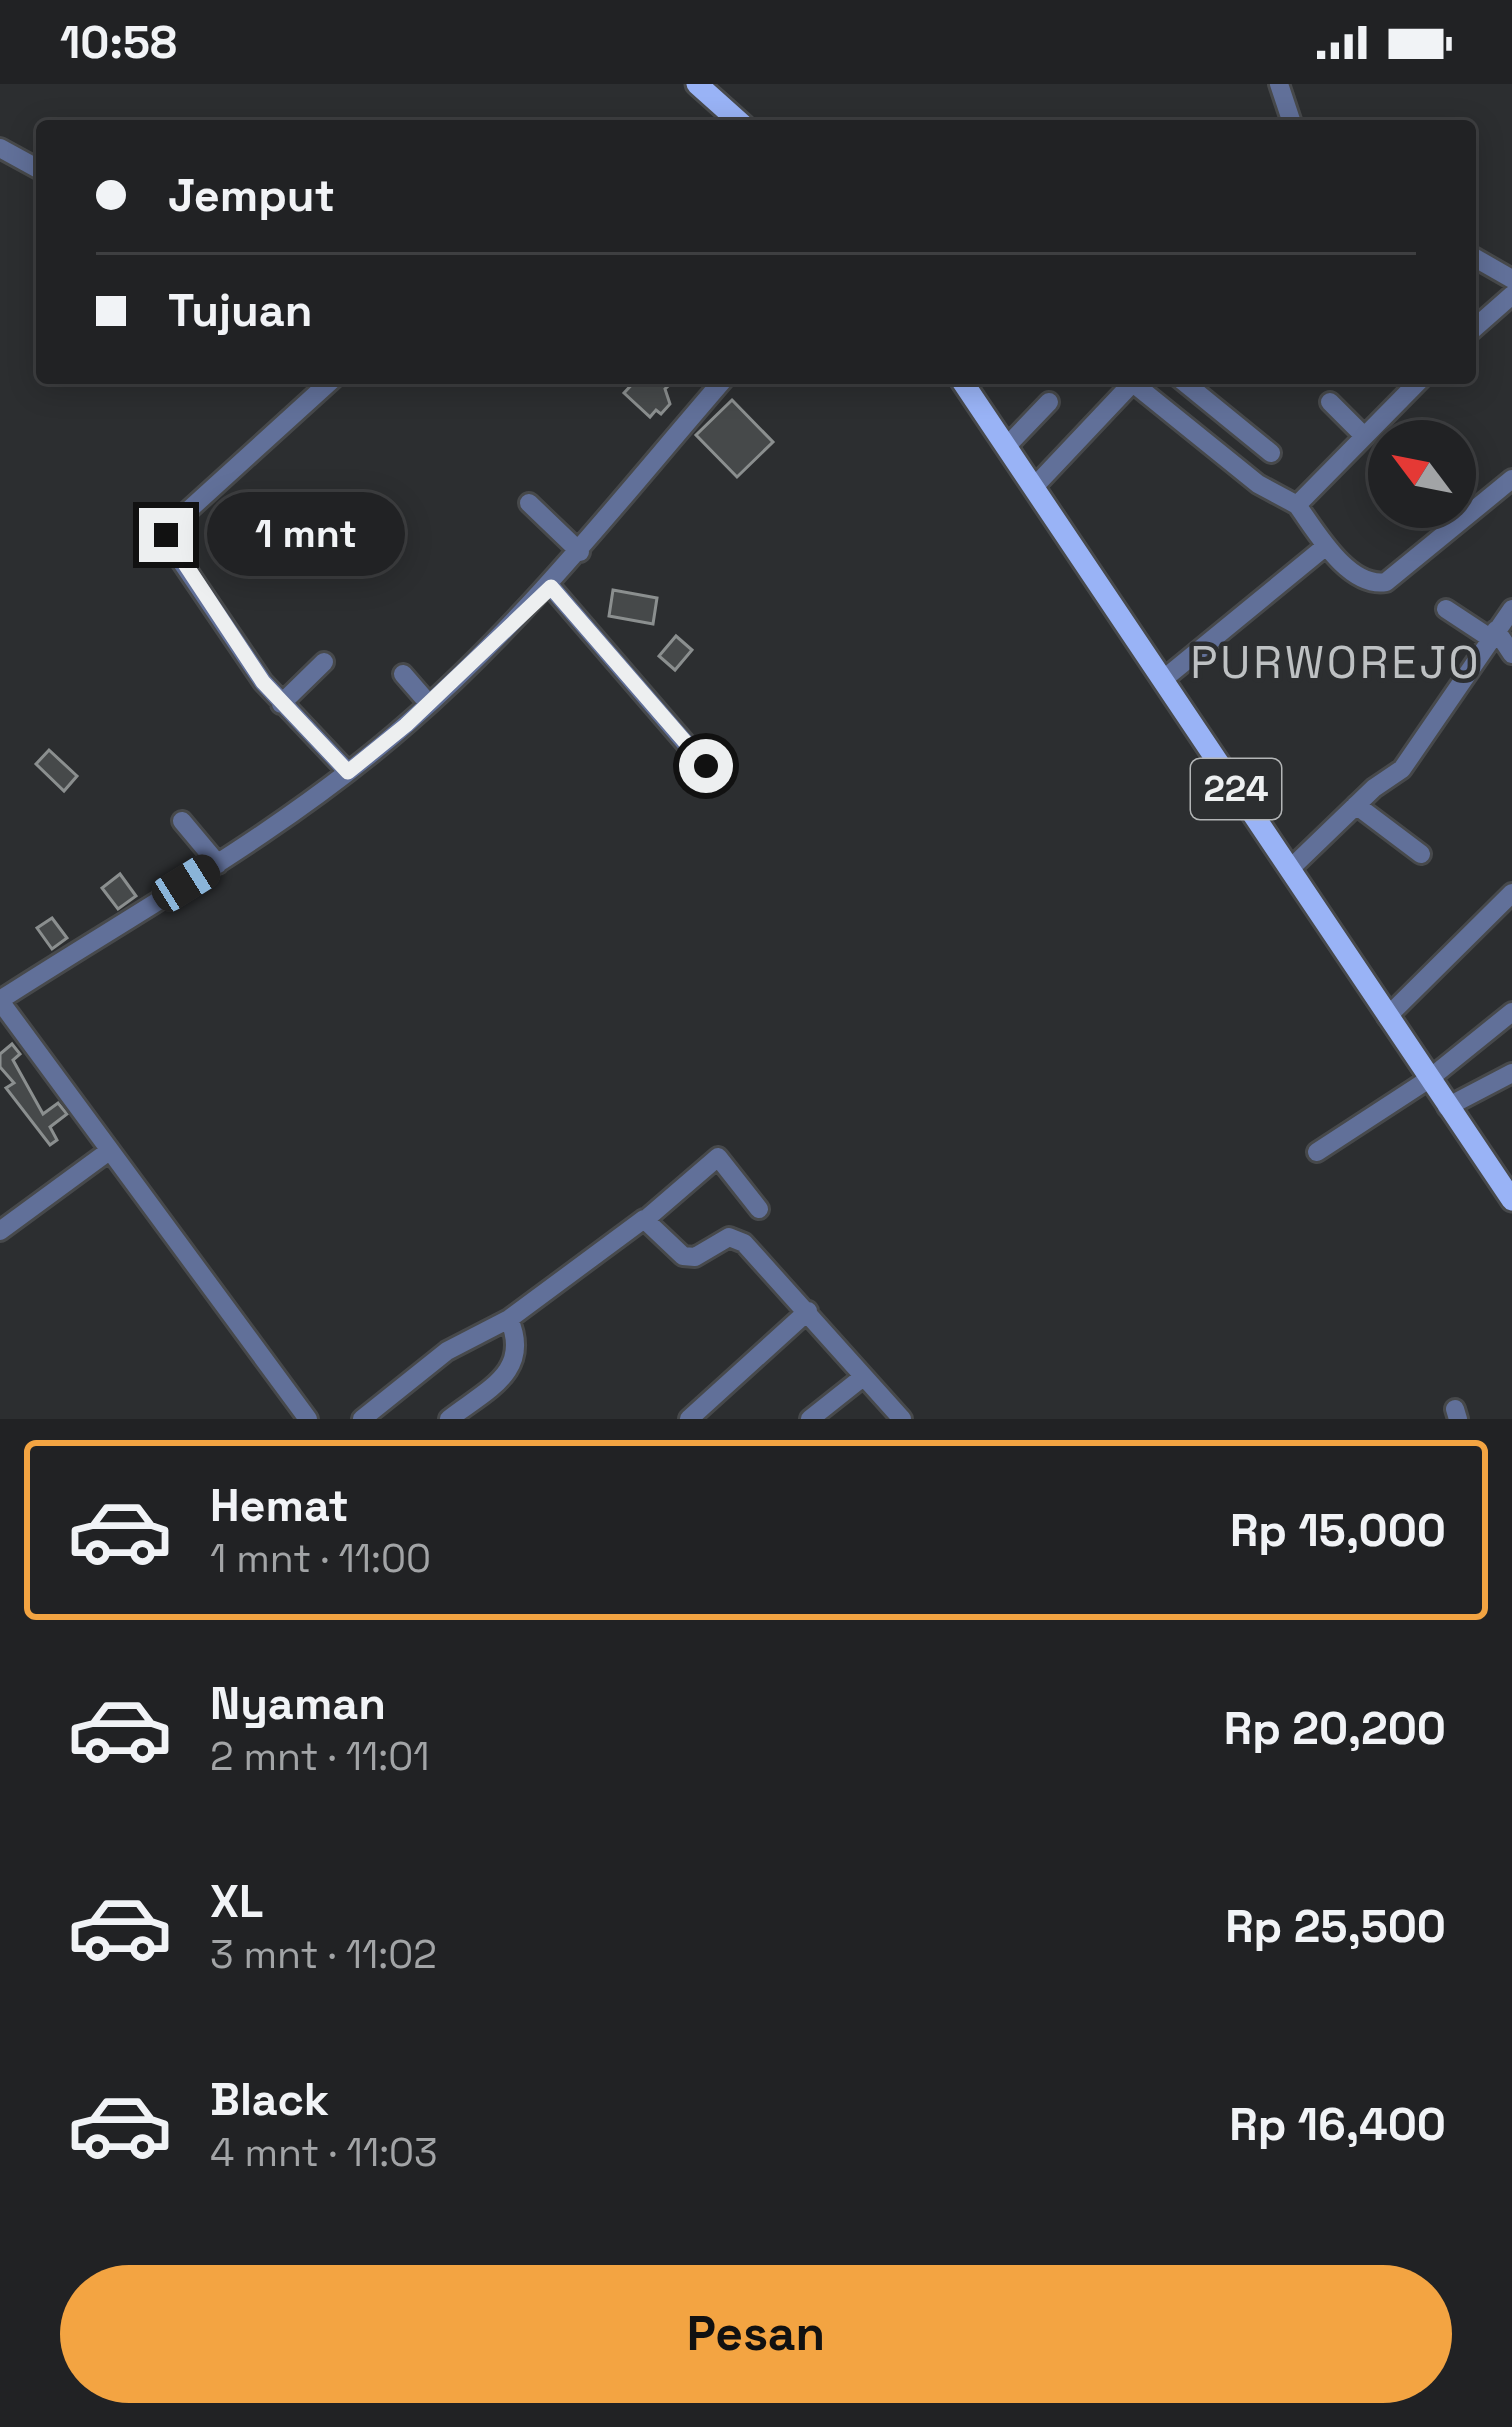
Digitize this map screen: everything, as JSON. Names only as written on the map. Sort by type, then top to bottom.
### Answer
[{"type":"main road","points":[[697,84],[737,120]]},
{"type":"main road","name":"224","points":[[964,384],[1166,678],[1512,1200]]},
{"type":"street","points":[[1280,84],[1291,120]]},
{"type":"street","points":[[0,148],[36,169]]},
{"type":"street","points":[[1476,258],[1512,279]]},
{"type":"street","points":[[1476,327],[1512,295]]},
{"type":"street","points":[[328,384],[166,535],[281,704],[348,772]]},
{"type":"street","points":[[308,1419],[0,1000],[218,863],[348,772],[429,704],[551,587],[719,384]]},
{"type":"street","points":[[1035,486],[1131,384]]},
{"type":"street","points":[[1140,384],[1258,484],[1297,505],[1326,546],[1364,579],[1381,584],[1512,479]]},
{"type":"street","points":[[1186,384],[1271,454]]},
{"type":"street","points":[[1297,505],[1416,384]]},
{"type":"street","points":[[1007,446],[1049,402]]},
{"type":"street","points":[[1330,402],[1364,436]]},
{"type":"street","points":[[529,503],[580,552]]},
{"type":"street","points":[[1166,678],[1326,546]]},
{"type":"street","points":[[551,587],[706,766]]},
{"type":"street","points":[[1447,609],[1493,634],[1512,655]]},
{"type":"street","points":[[1290,869],[1356,805],[1402,769],[1512,609]]},
{"type":"street","points":[[281,704],[324,662]]},
{"type":"street","points":[[403,674],[429,704]]},
{"type":"street","points":[[1356,805],[1421,854]]},
{"type":"street","points":[[182,821],[218,863]]},
{"type":"street","points":[[1388,1018],[1512,893]]},
{"type":"street","points":[[1317,1152],[1429,1079],[1512,1012]]},
{"type":"street","points":[[1447,1106],[1512,1072]]},
{"type":"street","points":[[0,1231],[109,1150]]},
{"type":"street","points":[[362,1419],[466,1338],[509,1319],[630,1225],[646,1219],[718,1157],[759,1209]]},
{"type":"street","points":[[646,1219],[676,1252],[688,1257],[729,1237],[740,1240],[902,1419]]},
{"type":"street","points":[[689,1419],[808,1311]]},
{"type":"street","points":[[449,1419],[513,1365],[519,1344],[509,1319]]},
{"type":"street","points":[[810,1419],[863,1377]]},
{"type":"building","points":[[632,384],[670,384],[665,389],[670,404],[650,417],[624,393]]},
{"type":"building","points":[[732,400],[773,442],[737,477],[696,435]]},
{"type":"building","points":[[613,590],[657,598],[653,624],[609,616]]},
{"type":"building","points":[[676,636],[692,650],[675,670],[659,656]]},
{"type":"building","points":[[49,750],[77,776],[64,791],[36,764]]},
{"type":"building","points":[[120,874],[136,896],[118,909],[102,888]]},
{"type":"building","points":[[52,918],[67,938],[52,949],[37,928]]},
{"type":"building","points":[[12,1044],[20,1054],[13,1060],[43,1114],[58,1103],[67,1114],[50,1127],[57,1140],[50,1145],[6,1088],[14,1083],[0,1067],[0,1054]]},
{"type":"district","name":"PURWOREJO","points":[[1336,662]]},
{"type":"route","points":[[166,535],[166,542],[263,682],[348,772],[483,656],[551,587],[706,766]]}]
